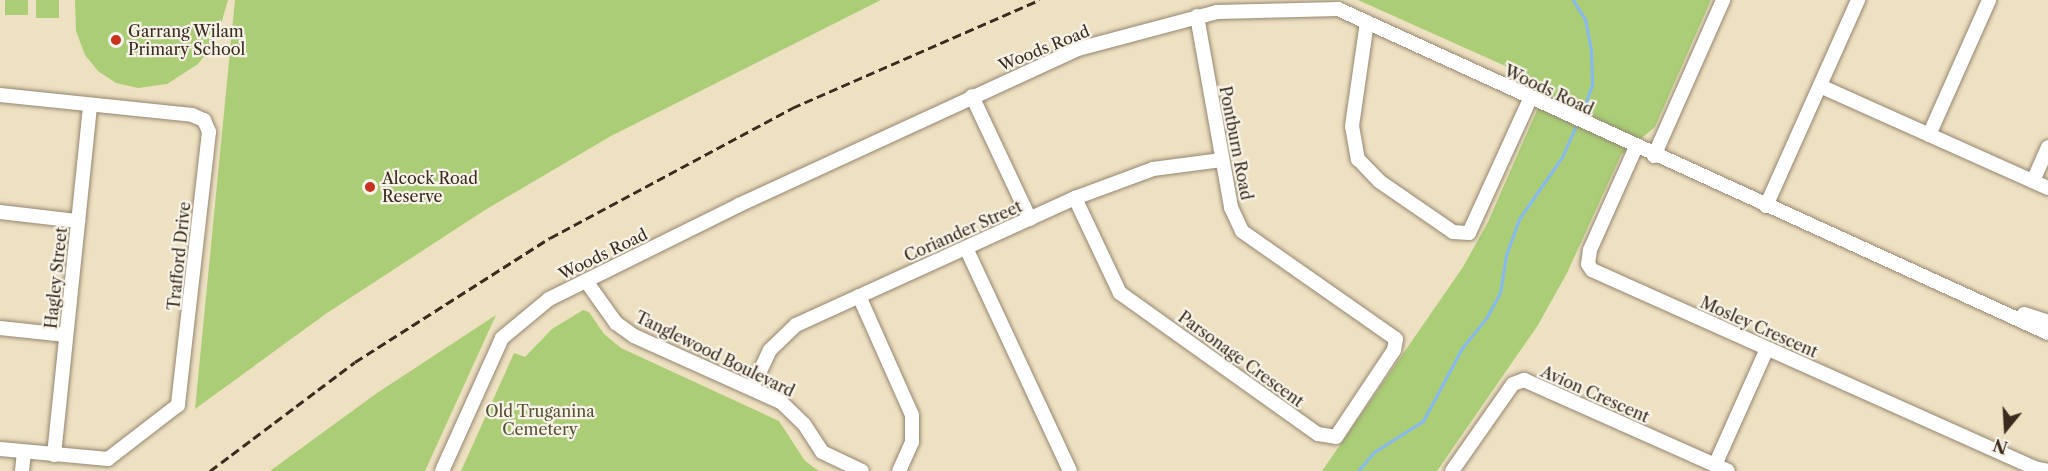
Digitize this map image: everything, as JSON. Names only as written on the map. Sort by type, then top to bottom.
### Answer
[{"type":"street","points":[[1654,156],[1723,0]]},
{"type":"street","points":[[1766,206],[1858,0]]},
{"type":"street","points":[[1929,135],[1989,0]]},
{"type":"street","name":"Woods Road","points":[[442,471],[502,338],[549,299],[972,96],[1078,48],[1197,16],[1338,9],[1654,156],[2048,333]]},
{"type":"street","name":"Pontburn Road","points":[[1197,16],[1221,160],[1231,207],[1242,231],[1396,339]]},
{"type":"street","points":[[1367,22],[1352,126],[1358,159],[1379,182],[1453,232],[1469,233],[1532,100]]},
{"type":"street","points":[[1820,86],[2048,188]]},
{"type":"street","name":"Trafford Drive","points":[[0,95],[198,117],[208,127],[180,402],[111,458],[0,449]]},
{"type":"street","points":[[972,96],[1030,219]]},
{"type":"street","name":"Hagley Street","points":[[54,454],[90,105]]},
{"type":"street","name":"Mosley Crescent","points":[[1636,147],[1590,250],[1588,264],[1592,270],[2040,470]]},
{"type":"street","points":[[2033,182],[2048,147]]},
{"type":"street","name":"Coriander Street","points":[[752,388],[770,350],[782,335],[859,296],[1075,198],[1153,169],[1221,160]]},
{"type":"street","name":"Parsonage Crescent","points":[[1075,198],[1120,293],[1318,434],[1336,437],[1394,350],[1396,339]]},
{"type":"street","points":[[0,212],[78,221]]},
{"type":"street","points":[[966,249],[1070,471]]},
{"type":"street","name":"Tanglewood Boulevard","points":[[586,280],[616,323],[634,336],[752,388],[791,409],[822,452],[862,471]]},
{"type":"street","name":"Woods Road","points":[[1957,292],[2048,322]]},
{"type":"street","points":[[859,296],[912,415],[912,442],[899,471]]},
{"type":"street","points":[[0,328],[66,334]]},
{"type":"street","points":[[1722,468],[1767,349]]},
{"type":"street","name":"Avion Crescent","points":[[1452,471],[1513,384],[1524,380],[1722,468]]},
{"type":"street","points":[[22,471],[24,452]]},
{"type":"green space","points":[[5,0],[28,0],[28,15],[5,15]]},
{"type":"green space","points":[[36,0],[59,0],[59,18],[36,18]]},
{"type":"green space","points":[[75,0],[228,0],[216,41],[198,64],[167,84],[138,88],[116,83],[98,71],[85,55],[76,31]]},
{"type":"green space","name":"Alcock Road Reserve","points":[[235,0],[881,0],[611,136],[485,210],[327,313],[195,409]]},
{"type":"green space","points":[[1358,0],[1711,0],[1655,127],[1621,155],[1567,273],[1538,325],[1437,471],[1322,471],[1463,267],[1488,222],[1548,85]]},
{"type":"green space","name":"Old Truganina Cemetery","points":[[583,310],[589,312],[604,334],[621,348],[779,421],[805,461],[819,471],[461,471],[514,353],[525,357],[552,329]]},
{"type":"green space","points":[[496,315],[425,471],[270,471],[377,393]]},
{"type":"waterway","points":[[1573,0],[1585,19],[1591,51],[1592,85],[1581,115]]},
{"type":"waterway","points":[[1358,471],[1374,452],[1423,421],[1462,348],[1487,317],[1500,293],[1506,255],[1519,219],[1562,157],[1577,123]]},
{"type":"railway","points":[[210,471],[355,362],[550,238],[792,108],[1039,0]]},
{"type":"place","name":"Garrang Wilam Primary School","points":[[116,40]]},
{"type":"place","name":"Alcock Road Reserve","points":[[370,187]]}]
